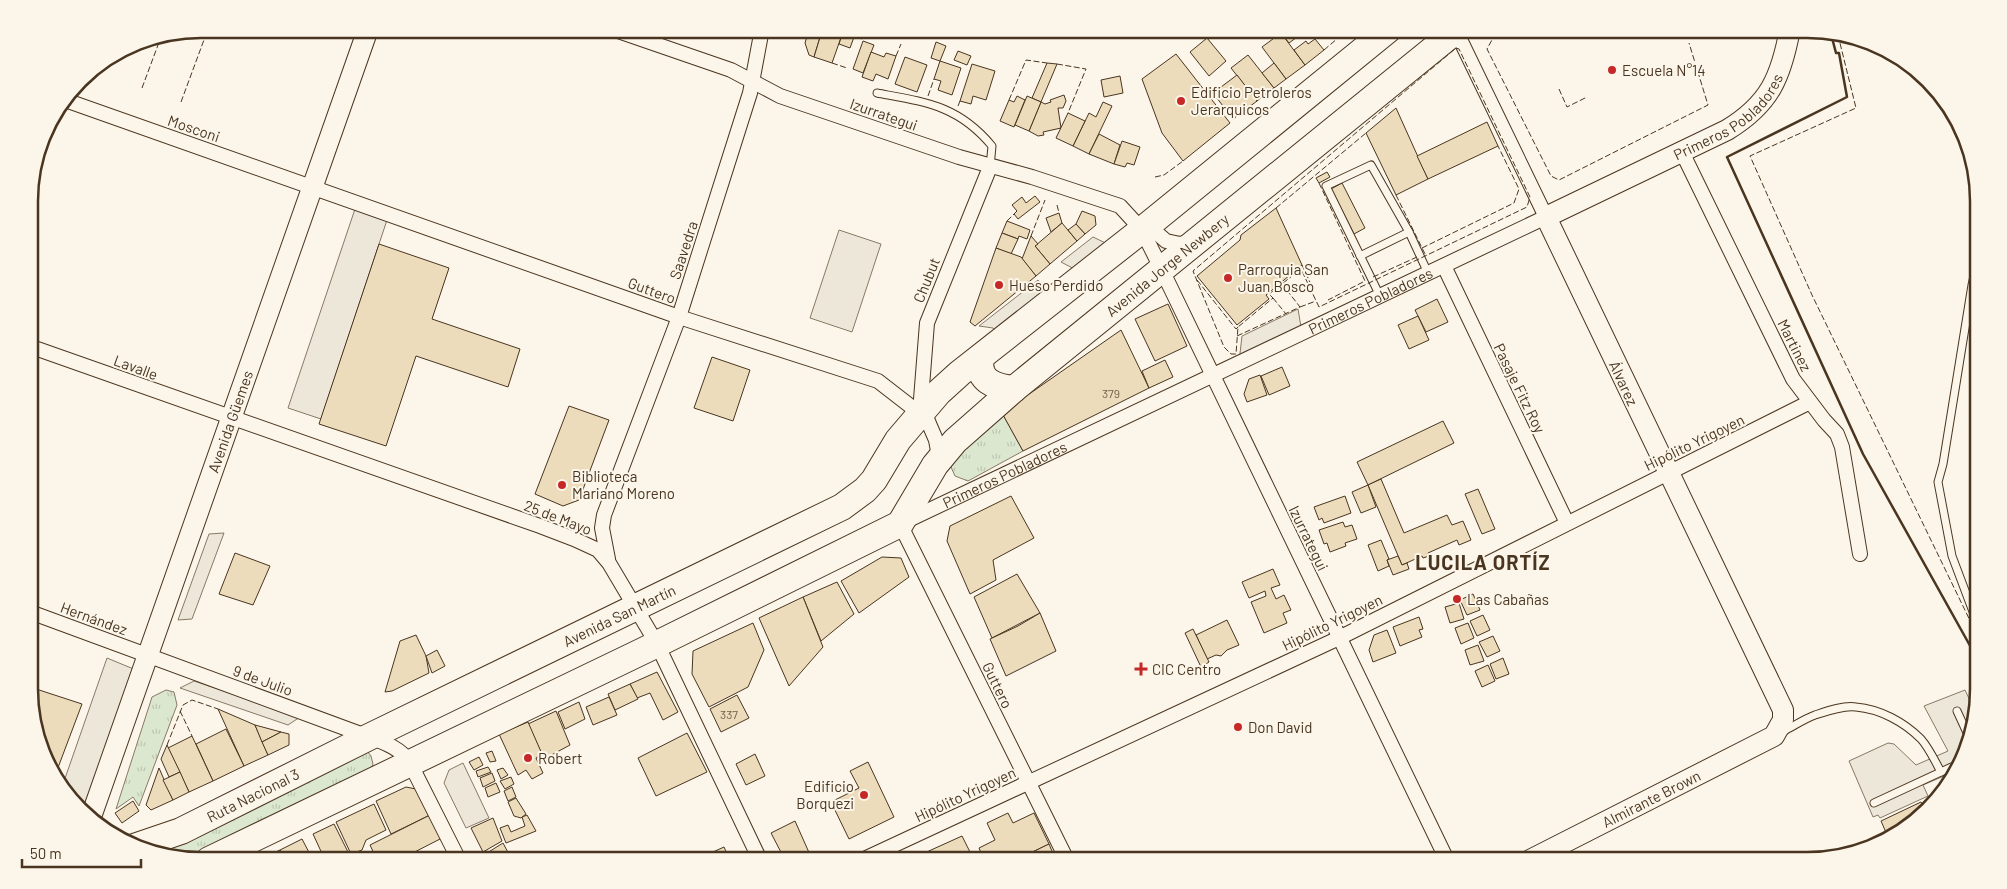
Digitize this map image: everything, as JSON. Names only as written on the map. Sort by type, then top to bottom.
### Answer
[{"type":"highway","points":[[920,413],[939,392],[981,357],[1142,230],[1378,38]]},
{"type":"highway","name":"Avenida Jorge Newbery","points":[[900,524],[935,465],[955,441],[1014,389],[1205,236],[1445,38]]},
{"type":"highway","points":[[981,357],[980,363],[983,374],[992,385],[1014,389]]},
{"type":"highway","name":"Avenida San Martín","points":[[369,737],[842,507],[865,490],[877,475],[898,440],[920,413]]},
{"type":"highway","points":[[226,852],[658,644],[900,524]]},
{"type":"highway","name":"Ruta Nacional 3","points":[[148,842],[181,831],[369,737]]},
{"type":"street","name":"Avenida Güemes","points":[[93,811],[365,38]]},
{"type":"street","name":"Izurrategui","points":[[638,38],[731,70],[780,96],[990,166],[1032,177],[1120,206],[1142,230],[1443,851]]},
{"type":"street","name":"Saavedra","points":[[609,563],[602,534],[604,515],[679,317],[753,81],[760,38]]},
{"type":"street","name":"Álvarez","points":[[1460,38],[1782,710],[1782,720],[1774,736]]},
{"type":"street","name":"Primeros Pobladores","points":[[900,524],[1727,130],[1744,120],[1769,94],[1778,77],[1788,38]]},
{"type":"street","name":"Mosconi","points":[[70,102],[312,187]]},
{"type":"street","name":"Martinez","points":[[1682,152],[1793,379],[1837,434],[1842,447],[1860,554]]},
{"type":"street","name":"Chubut","points":[[920,413],[927,323],[990,166]]},
{"type":"street","name":"Guttero","points":[[312,187],[679,317],[878,381],[927,419],[936,440],[938,451],[935,465]]},
{"type":"street","name":"Izurrategui","points":[[1142,230],[1158,234],[1166,241],[1180,244],[1190,243],[1205,236]]},
{"type":"street","name":"Pasaje Fitz Roy","points":[[1444,266],[1567,523]]},
{"type":"street","name":"Lavalle","points":[[38,349],[232,418]]},
{"type":"street","name":"Hipólito Yrigoyen","points":[[880,852],[1339,638],[1810,402]]},
{"type":"street","name":"25 de Mayo","points":[[232,418],[574,539],[598,550],[609,563],[658,644],[756,852]]},
{"type":"street","name":"Guttero","points":[[900,524],[1063,851]]},
{"type":"street","name":"Hernández","points":[[38,615],[147,654]]},
{"type":"street","name":"9 de Julio","points":[[147,654],[369,737],[397,750],[410,763]]},
{"type":"street","name":"Almirante Brown","points":[[1547,851],[1774,736]]},
{"type":"street","points":[[410,763],[455,852]]},
{"type":"lane","points":[[877,93],[928,103],[956,114],[984,136],[992,146],[990,166]]},
{"type":"lane","points":[[1380,296],[1326,186],[1371,165],[1409,232],[1428,273]]},
{"type":"lane","points":[[1360,256],[1409,232]]},
{"type":"lane","points":[[1970,297],[1943,464],[1938,482],[1952,556],[1970,604]]},
{"type":"lane","points":[[1774,736],[1814,716],[1856,707],[1890,716],[1902,723],[1922,740],[1941,772]]},
{"type":"lane","points":[[1957,711],[1964,727]]},
{"type":"lane","points":[[1874,803],[1949,768]]},
{"type":"green space","points":[[1002,413],[1023,451],[968,481],[955,476],[951,467],[951,459]]},
{"type":"green space","points":[[166,690],[174,692],[177,705],[139,806],[133,797],[116,809],[152,697]]},
{"type":"green space","points":[[367,751],[371,756],[373,764],[371,769],[201,852],[167,848]]},
{"type":"shaded area","points":[[355,209],[387,220],[321,419],[288,408]]},
{"type":"shaded area","points":[[839,230],[881,244],[852,332],[810,318]]},
{"type":"shaded area","points":[[1093,237],[1118,249],[1084,274],[1061,262]]},
{"type":"shaded area","points":[[1038,280],[1054,299],[1002,339],[993,328],[979,326]]},
{"type":"shaded area","points":[[1298,309],[1302,333],[1239,362],[1242,336]]},
{"type":"shaded area","points":[[224,533],[192,619],[178,620],[209,534]]},
{"type":"shaded area","points":[[107,658],[136,670],[88,807],[65,779]]},
{"type":"shaded area","points":[[194,681],[300,717],[288,725],[180,688]]},
{"type":"shaded area","points":[[1965,690],[1969,699],[1968,710],[1957,751],[1944,776],[1923,785],[1928,796],[1880,818],[1878,815],[1873,817],[1849,761],[1888,743],[1894,744],[1916,765],[1948,751],[1924,706]]},
{"type":"shaded area","points":[[463,763],[489,818],[466,828],[444,783],[449,770]]},
{"type":"building","points":[[806,38],[820,38],[814,57],[809,55],[805,43]]},
{"type":"building","points":[[820,38],[841,38],[832,63],[814,57]]},
{"type":"building","points":[[841,38],[854,38],[850,48],[839,44]]},
{"type":"building","points":[[1207,38],[1226,61],[1209,76],[1190,52]]},
{"type":"building","points":[[1274,38],[1285,38],[1305,65],[1286,79],[1262,47]]},
{"type":"building","points":[[1285,38],[1296,38],[1289,43]]},
{"type":"building","points":[[1315,39],[1324,50],[1305,65],[1294,50],[1306,41],[1308,44]]},
{"type":"building","points":[[863,41],[874,45],[863,73],[853,69]]},
{"type":"building","points":[[936,42],[946,46],[940,61],[931,58]]},
{"type":"building","points":[[958,51],[971,56],[967,65],[954,60]]},
{"type":"building","points":[[871,52],[884,57],[886,53],[896,56],[888,79],[876,74],[873,81],[862,77]]},
{"type":"building","name":"Edificio Petroleros Jerarquicos","points":[[1176,54],[1230,123],[1183,161],[1162,133],[1142,79]]},
{"type":"building","points":[[1248,55],[1274,88],[1257,101],[1231,68]]},
{"type":"building","points":[[905,57],[927,65],[917,92],[895,84]]},
{"type":"building","points":[[940,61],[961,68],[952,95],[938,90],[941,81],[934,79]]},
{"type":"building","points":[[1047,63],[1057,64],[1041,102],[1032,98]]},
{"type":"building","points":[[1274,63],[1286,79],[1274,88],[1262,73]]},
{"type":"building","points":[[972,64],[995,71],[986,100],[973,96],[971,104],[960,101]]},
{"type":"building","points":[[1237,75],[1257,101],[1233,119],[1213,93]]},
{"type":"building","points":[[1120,76],[1123,93],[1104,97],[1101,80]]},
{"type":"building","points":[[1064,95],[1066,101],[1063,108],[1058,108],[1061,128],[1043,132],[1044,135],[1038,136],[1029,131],[1041,102],[1045,104]]},
{"type":"building","points":[[1017,96],[1025,100],[1014,127],[1000,121],[1009,100],[1014,102]]},
{"type":"building","points":[[1027,96],[1041,102],[1029,131],[1015,125]]},
{"type":"building","points":[[1103,102],[1112,106],[1089,154],[1073,146],[1089,113],[1096,117]]},
{"type":"building","points":[[1396,108],[1428,179],[1396,195],[1366,133]]},
{"type":"building","points":[[1068,113],[1085,121],[1073,146],[1056,138]]},
{"type":"building","points":[[1487,122],[1498,146],[1428,179],[1417,156]]},
{"type":"building","points":[[1099,134],[1120,145],[1114,164],[1089,154]]},
{"type":"building","points":[[1122,141],[1140,147],[1134,165],[1127,163],[1125,167],[1114,164]]},
{"type":"building","points":[[1327,172],[1330,177],[1319,183],[1316,178]]},
{"type":"building","points":[[1342,183],[1365,228],[1354,234],[1331,189]]},
{"type":"building","points":[[1035,196],[1040,202],[1018,219],[1014,214],[1017,211],[1012,205],[1022,197],[1026,203]]},
{"type":"building","points":[[1276,208],[1302,265],[1266,295],[1269,299],[1237,325],[1197,276],[1240,240],[1241,235]]},
{"type":"building","points":[[1082,211],[1095,216],[1096,225],[1085,234],[1076,224]]},
{"type":"building","points":[[1059,213],[1062,223],[1051,232],[1046,218]]},
{"type":"building","points":[[1007,221],[1030,230],[1027,239],[1019,236],[1018,239],[1002,233]]},
{"type":"building","points":[[1062,223],[1077,241],[1050,264],[1035,246]]},
{"type":"building","points":[[1076,224],[1085,234],[1077,241],[1068,230]]},
{"type":"building","points":[[1002,233],[1018,239],[1011,254],[996,248]]},
{"type":"building","points":[[1031,236],[1038,244],[1035,246],[1050,264],[1036,276],[1022,259]]},
{"type":"building","points":[[379,244],[449,268],[432,319],[520,349],[508,387],[416,356],[386,446],[319,424]]},
{"type":"building","points":[[996,248],[1021,257],[1036,276],[975,326],[970,322]]},
{"type":"building","points":[[1437,299],[1448,322],[1426,332],[1415,310]]},
{"type":"building","points":[[1168,304],[1187,346],[1155,361],[1135,319]]},
{"type":"building","points":[[1418,316],[1429,340],[1409,349],[1398,325]]},
{"type":"building","points":[[1121,330],[1149,388],[1023,451],[1002,413]]},
{"type":"building","points":[[712,357],[750,370],[733,421],[694,408]]},
{"type":"building","points":[[1165,360],[1173,377],[1149,388],[1142,371]]},
{"type":"building","points":[[1282,367],[1290,386],[1269,395],[1261,376]]},
{"type":"building","points":[[1260,375],[1267,395],[1247,402],[1244,394],[1249,379]]},
{"type":"building","points":[[569,406],[609,420],[579,500],[563,506],[535,494]]},
{"type":"building","points":[[1443,421],[1454,443],[1368,485],[1357,462]]},
{"type":"building","points":[[1381,479],[1404,533],[1447,515],[1452,525],[1463,521],[1471,540],[1459,545],[1457,540],[1428,553],[1429,556],[1423,558],[1422,556],[1402,565],[1368,485]]},
{"type":"building","points":[[1368,485],[1376,507],[1361,513],[1352,492]]},
{"type":"building","points":[[1478,489],[1495,529],[1482,534],[1465,494]]},
{"type":"building","points":[[1011,496],[1034,538],[993,560],[996,580],[970,594],[947,541],[950,526]]},
{"type":"building","points":[[1345,496],[1351,513],[1324,523],[1322,518],[1319,520],[1314,507]]},
{"type":"building","points":[[1343,522],[1345,527],[1352,525],[1357,539],[1345,543],[1346,546],[1330,552],[1327,543],[1324,544],[1319,530]]},
{"type":"building","points":[[1381,540],[1389,559],[1387,560],[1389,566],[1378,571],[1368,545]]},
{"type":"building","points":[[235,553],[270,566],[253,605],[219,594]]},
{"type":"building","points":[[1398,556],[1402,565],[1407,563],[1409,569],[1393,575],[1387,560]]},
{"type":"building","points":[[882,557],[901,558],[909,577],[859,613],[841,581]]},
{"type":"building","points":[[1273,569],[1280,585],[1271,588],[1276,599],[1284,595],[1291,610],[1283,613],[1287,623],[1264,633],[1251,602],[1266,596],[1265,591],[1249,598],[1242,582]]},
{"type":"building","points":[[1017,574],[1040,613],[992,638],[974,597]]},
{"type":"building","points":[[837,582],[854,614],[821,641],[803,597]]},
{"type":"building","points":[[1473,594],[1480,610],[1467,615],[1460,600]]},
{"type":"building","points":[[803,597],[823,647],[789,686],[759,618]]},
{"type":"building","points":[[1459,603],[1464,619],[1450,623],[1445,607]]},
{"type":"building","points":[[1040,613],[1056,651],[1006,676],[990,639]]},
{"type":"building","points":[[1483,615],[1490,630],[1477,636],[1470,621]]},
{"type":"building","points":[[1419,617],[1423,629],[1419,630],[1422,637],[1400,646],[1393,627]]},
{"type":"building","points":[[1227,620],[1239,645],[1227,650],[1221,656],[1216,655],[1207,659],[1196,635]]},
{"type":"building","points":[[753,623],[764,650],[748,687],[709,707],[692,674],[693,651]]},
{"type":"building","points":[[1468,623],[1474,638],[1461,644],[1455,628]]},
{"type":"building","points":[[1193,629],[1209,662],[1201,667],[1185,633]]},
{"type":"building","points":[[1387,630],[1396,653],[1373,662],[1369,650],[1374,635]]},
{"type":"building","points":[[416,635],[426,656],[429,673],[392,691],[385,692],[400,641]]},
{"type":"building","points":[[1493,636],[1500,651],[1487,657],[1479,642]]},
{"type":"building","points":[[1478,645],[1484,661],[1470,665],[1465,650]]},
{"type":"building","points":[[437,650],[445,666],[432,673],[426,656]]},
{"type":"building","points":[[1503,658],[1509,674],[1496,679],[1490,664]]},
{"type":"building","points":[[1488,665],[1495,681],[1482,687],[1475,671]]},
{"type":"building","points":[[657,672],[678,712],[663,720],[650,693],[637,698],[630,684]]},
{"type":"building","points":[[630,684],[638,699],[615,710],[608,694]]},
{"type":"building","points":[[38,690],[82,704],[58,768],[43,731]]},
{"type":"building","points":[[737,695],[749,718],[721,732],[710,709]]},
{"type":"building","points":[[609,697],[617,715],[593,725],[586,707]]},
{"type":"building","points":[[579,702],[585,719],[565,729],[558,712]]},
{"type":"building","points":[[218,709],[255,725],[268,755],[244,766]]},
{"type":"building","points":[[556,711],[570,745],[544,759],[528,724]]},
{"type":"building","points":[[528,722],[542,754],[536,758],[543,773],[532,779],[526,770],[518,775],[499,734]]},
{"type":"building","points":[[255,725],[281,732],[262,742]]},
{"type":"building","points":[[226,729],[244,766],[213,781],[196,744]]},
{"type":"building","points":[[281,732],[289,734],[289,745],[268,755],[262,742]]},
{"type":"building","points":[[687,733],[707,772],[656,796],[638,758]]},
{"type":"building","points":[[192,736],[213,781],[189,792],[168,748]]},
{"type":"building","points":[[167,745],[180,772],[169,777],[161,759]]},
{"type":"building","points":[[492,751],[496,761],[490,762],[486,753]]},
{"type":"building","points":[[755,754],[765,776],[746,785],[736,764]]},
{"type":"building","points":[[479,757],[483,765],[474,770],[469,762]]},
{"type":"building","name":"Edificio Borquezi","points":[[868,762],[894,817],[849,839],[831,802],[859,788],[850,771]]},
{"type":"building","points":[[488,767],[491,772],[478,777],[476,771]]},
{"type":"building","points":[[159,768],[173,800],[151,810],[146,805]]},
{"type":"building","points":[[503,768],[508,775],[501,779],[497,770]]},
{"type":"building","points":[[180,772],[189,792],[173,800],[163,780]]},
{"type":"building","points":[[492,773],[495,781],[483,787],[480,778]]},
{"type":"building","points":[[511,777],[514,784],[505,789],[500,781]]},
{"type":"building","points":[[496,783],[500,792],[488,797],[485,788]]},
{"type":"building","points":[[406,787],[416,789],[430,815],[391,834],[376,801]]},
{"type":"building","points":[[512,787],[516,797],[508,801],[504,791]]},
{"type":"building","points":[[516,798],[526,814],[521,818],[514,816],[508,802]]},
{"type":"building","points":[[133,801],[139,811],[122,823],[115,813]]},
{"type":"building","points":[[1921,802],[1922,804],[1906,818],[1885,831],[1881,821]]},
{"type":"building","points":[[374,804],[386,830],[366,840],[362,850],[350,852],[336,822]]},
{"type":"building","points":[[1008,813],[1013,823],[1034,813],[1049,844],[1034,851],[980,852],[979,848],[995,840],[987,823]]},
{"type":"building","points":[[430,815],[442,838],[415,852],[373,852],[370,845]]},
{"type":"building","points":[[527,815],[536,831],[506,843],[500,828],[508,825],[511,832],[525,826],[522,817]]},
{"type":"building","points":[[493,818],[502,841],[483,852],[471,828]]},
{"type":"building","points":[[795,821],[809,852],[781,852],[771,833]]},
{"type":"building","points":[[334,824],[348,852],[321,852],[313,834]]},
{"type":"building","points":[[962,836],[970,852],[928,852]]},
{"type":"building","points":[[302,839],[309,852],[281,852],[280,850]]},
{"type":"building","points":[[503,843],[508,852],[489,852]]},
{"type":"building","points":[[1049,844],[1052,851],[1034,851]]},
{"type":"building","points":[[724,847],[726,852],[714,852]]},
{"type":"fence","points":[[181,102],[205,38]]},
{"type":"fence","points":[[1324,50],[1338,38]]},
{"type":"fence","points":[[1493,38],[1487,49],[1551,176],[1559,180],[1708,105],[1689,43]]},
{"type":"fence","points":[[1840,41],[1856,108],[1750,156],[1812,295],[1970,621]]},
{"type":"fence","points":[[142,88],[159,43]]},
{"type":"fence","points":[[896,56],[901,44]]},
{"type":"fence","points":[[1456,48],[1459,49],[1530,197],[1527,207],[1319,307],[1301,269],[1269,294],[1273,298],[1238,327],[1236,354],[1231,354],[1224,347],[1193,271],[1456,48]]},
{"type":"fence","points":[[1009,100],[1026,60],[1047,63]]},
{"type":"fence","points":[[832,63],[847,68]]},
{"type":"fence","points":[[1057,64],[1086,69],[1068,113]]},
{"type":"fence","points":[[928,96],[934,79]]},
{"type":"fence","points":[[1559,89],[1567,107],[1587,97]]},
{"type":"fence","points":[[958,106],[960,101]]},
{"type":"fence","points":[[1276,208],[1366,133]]},
{"type":"fence","points":[[1422,248],[1514,203],[1519,189],[1498,146]]},
{"type":"fence","points":[[1155,177],[1164,175],[1183,161]]},
{"type":"fence","points":[[1319,183],[1365,281],[1328,300]]},
{"type":"fence","points":[[1396,195],[1425,254]]},
{"type":"fence","points":[[1031,236],[1045,200]]},
{"type":"fence","points":[[1057,205],[1059,213]]},
{"type":"fence","points":[[1007,221],[1014,214]]},
{"type":"fence","points":[[1373,277],[1417,257]]},
{"type":"fence","points":[[1302,265],[1314,291]]},
{"type":"fence","points":[[1197,280],[1236,329],[1238,327]]},
{"type":"fence","points":[[1237,336],[1300,307],[1282,284]]},
{"type":"fence","points":[[1273,298],[1286,314]]},
{"type":"fence","points":[[1300,307],[1316,301]]},
{"type":"fence","points":[[167,745],[183,705],[192,700],[218,709]]},
{"type":"fence","points":[[180,711],[192,736]]},
{"type":"wall","points":[[1833,40],[1836,53],[1839,53],[1847,97],[1727,157],[1863,454],[1970,646]]},
{"type":"place","name":"Escuela N°14","points":[[1612,70]]},
{"type":"place","name":"Edificio Petroleros Jerarquicos","points":[[1181,101]]},
{"type":"place","name":"Parroquia San Juan Bosco","points":[[1228,278]]},
{"type":"place","name":"Hueso Perdido","points":[[999,285]]},
{"type":"place","name":"Biblioteca Mariano Moreno","points":[[562,485]]},
{"type":"place","name":"Las Cabañas","points":[[1457,599]]},
{"type":"place","name":"CIC Centro","points":[[1141,669]]},
{"type":"place","name":"Don David","points":[[1238,727]]},
{"type":"place","name":"Robert","points":[[528,758]]},
{"type":"place","name":"Edificio Borquezi","points":[[864,795]]},
{"type":"district","name":"LUCILA ORTÍZ","points":[[1483,562]]}]
